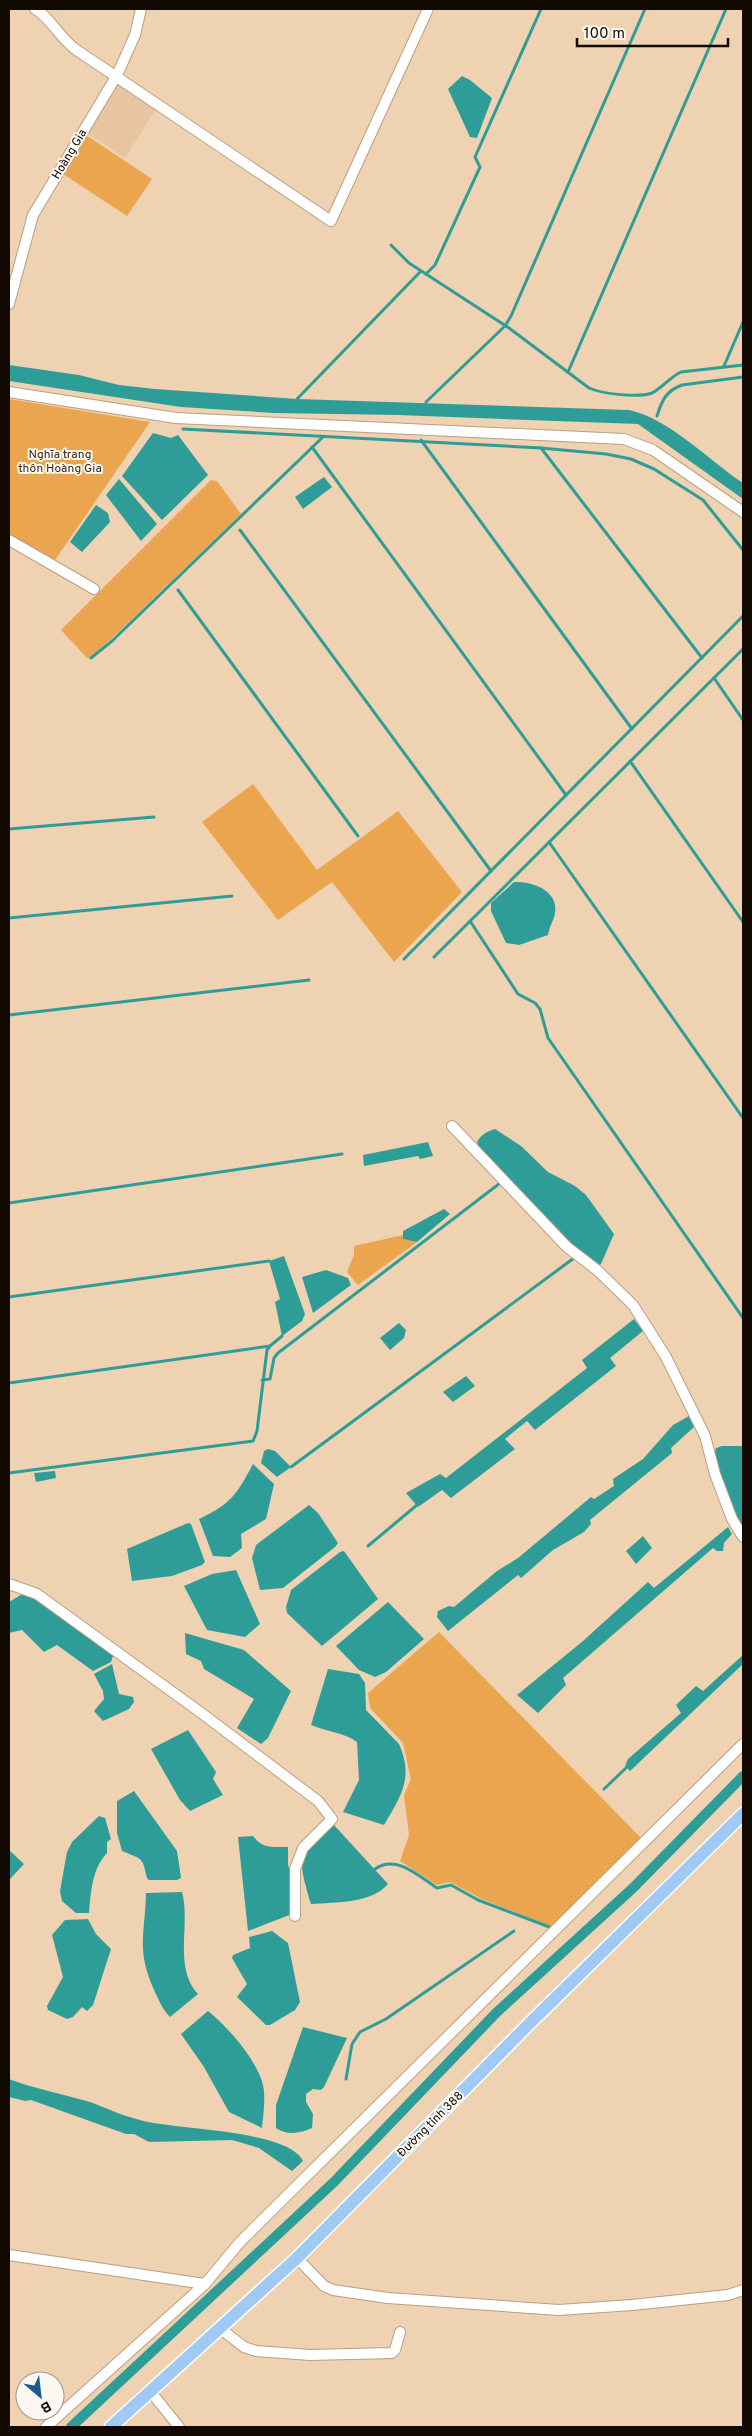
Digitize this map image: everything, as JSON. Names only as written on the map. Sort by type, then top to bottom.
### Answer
[{"type":"main road","name":"Đường tỉnh 388","points":[[111,2427],[297,2258],[538,2015],[743,1814]]},
{"type":"street","points":[[35,9],[47,19],[67,44],[331,220],[428,9]]},
{"type":"street","name":"Hoàng Gia","points":[[9,304],[33,215],[117,76],[135,35],[141,9]]},
{"type":"street","points":[[9,392],[176,418],[624,439],[653,450],[743,512]]},
{"type":"street","points":[[9,540],[94,589]]},
{"type":"street","points":[[452,1126],[567,1247],[608,1280],[633,1305],[666,1357],[705,1436],[715,1474],[732,1519],[743,1537]]},
{"type":"street","points":[[9,1584],[37,1594],[200,1712],[318,1801],[332,1819],[303,1848],[295,1869],[295,1916]]},
{"type":"street","points":[[46,2427],[205,2284],[240,2242],[743,1744]]},
{"type":"street","points":[[9,2255],[205,2284]]},
{"type":"street","points":[[297,2258],[324,2286],[333,2290],[388,2298],[558,2310],[632,2306],[728,2295],[743,2290]]},
{"type":"street","points":[[221,2329],[250,2350],[310,2355],[392,2353],[395,2350],[400,2332]]},
{"type":"street","points":[[151,2392],[179,2427]]},
{"type":"shaded area","points":[[118,83],[156,109],[125,158],[87,133]]},
{"type":"green space","points":[[86,135],[152,179],[127,216],[63,174]]},
{"type":"green space","name":"Nghĩa trang thôn Hoàng Gia","points":[[9,399],[150,422],[55,560],[9,534]]},
{"type":"green space","points":[[211,480],[217,481],[241,514],[88,659],[61,630]]},
{"type":"green space","points":[[253,784],[317,870],[398,811],[462,892],[394,962],[332,882],[278,920],[202,822]]},
{"type":"green space","points":[[403,1235],[403,1239],[417,1242],[358,1285],[347,1272],[354,1255],[354,1246]]},
{"type":"green space","points":[[439,1632],[641,1838],[552,1927],[482,1899],[450,1882],[437,1885],[400,1861],[409,1835],[404,1795],[411,1779],[403,1743],[370,1708],[368,1693]]},
{"type":"water","points":[[462,76],[470,80],[492,98],[477,138],[470,137],[448,89]]},
{"type":"water","points":[[9,365],[79,375],[119,385],[155,389],[297,399],[629,410],[659,422],[674,431],[743,483],[743,499],[638,424],[398,415],[274,413],[181,407],[9,381]]},
{"type":"water","points":[[153,433],[171,438],[178,435],[208,475],[162,520],[122,476]]},
{"type":"water","points":[[324,477],[332,487],[303,509],[295,497]]},
{"type":"water","points":[[119,479],[157,524],[141,541],[106,495]]},
{"type":"water","points":[[96,505],[108,513],[110,522],[82,552],[70,542]]},
{"type":"water","points":[[514,882],[528,883],[542,888],[553,898],[555,905],[555,913],[548,935],[519,945],[506,943],[491,911],[491,903]]},
{"type":"water","points":[[495,1129],[521,1146],[548,1172],[575,1186],[586,1195],[614,1234],[601,1264],[599,1265],[580,1253],[479,1147],[477,1142],[481,1137]]},
{"type":"water","points":[[428,1142],[433,1156],[420,1159],[418,1156],[364,1166],[363,1155]]},
{"type":"water","points":[[444,1209],[450,1214],[417,1242],[403,1239],[403,1231]]},
{"type":"water","points":[[284,1256],[305,1314],[302,1321],[282,1336],[275,1302],[280,1299],[269,1261]]},
{"type":"water","points":[[326,1270],[348,1278],[351,1285],[313,1313],[302,1277]]},
{"type":"water","points":[[634,1319],[643,1331],[610,1358],[616,1366],[535,1430],[527,1421],[505,1439],[515,1449],[451,1498],[442,1490],[418,1507],[406,1493],[440,1474],[446,1478],[587,1368],[582,1360]]},
{"type":"water","points":[[399,1323],[406,1330],[404,1338],[390,1350],[380,1338]]},
{"type":"water","points":[[466,1376],[475,1386],[453,1402],[443,1392]]},
{"type":"water","points":[[689,1416],[694,1427],[671,1448],[672,1453],[590,1520],[591,1524],[584,1532],[553,1550],[521,1578],[518,1575],[448,1631],[437,1617],[438,1611],[449,1606],[454,1607],[497,1571],[518,1558],[591,1497],[594,1499],[614,1486],[613,1479],[643,1459],[673,1425]]},
{"type":"water","points":[[722,1446],[743,1446],[743,1528],[729,1501],[716,1465],[716,1448]]},
{"type":"water","points":[[268,1449],[275,1451],[291,1467],[277,1477],[261,1463],[264,1451]]},
{"type":"water","points":[[253,1464],[274,1484],[266,1519],[241,1534],[242,1548],[230,1557],[213,1556],[199,1519],[219,1508],[232,1497]]},
{"type":"water","points":[[55,1471],[56,1478],[36,1482],[34,1473]]},
{"type":"water","points":[[309,1505],[318,1513],[338,1543],[283,1588],[260,1590],[252,1558],[256,1545]]},
{"type":"water","points":[[188,1523],[191,1524],[205,1562],[202,1565],[172,1576],[132,1581],[127,1549]]},
{"type":"water","points":[[728,1527],[732,1534],[724,1543],[723,1551],[717,1551],[713,1548],[563,1678],[566,1685],[538,1713],[517,1695],[583,1641],[648,1582],[654,1588]]},
{"type":"water","points":[[643,1536],[652,1548],[636,1564],[626,1551]]},
{"type":"water","points":[[344,1551],[378,1599],[322,1646],[287,1613],[286,1607],[291,1590],[340,1552]]},
{"type":"water","points":[[236,1570],[260,1624],[245,1637],[207,1630],[184,1586],[212,1574]]},
{"type":"water","points":[[24,1593],[32,1596],[113,1656],[111,1662],[93,1671],[57,1645],[44,1652],[22,1630],[9,1633],[9,1602]]},
{"type":"water","points":[[388,1602],[424,1639],[386,1672],[375,1677],[359,1670],[336,1646]]},
{"type":"water","points":[[185,1633],[244,1650],[291,1691],[268,1738],[261,1744],[237,1728],[254,1699],[204,1669],[201,1661],[186,1654]]},
{"type":"water","points":[[743,1655],[743,1664],[630,1771],[625,1766],[628,1759],[681,1713],[676,1705],[696,1686],[703,1691]]},
{"type":"water","points":[[112,1664],[119,1694],[133,1697],[134,1702],[129,1709],[103,1721],[94,1711],[104,1699],[103,1691],[94,1674]]},
{"type":"water","points":[[328,1669],[359,1674],[365,1683],[366,1710],[399,1744],[405,1767],[405,1777],[400,1796],[384,1825],[343,1812],[359,1780],[357,1742],[347,1736],[311,1725]]},
{"type":"water","points":[[188,1730],[216,1772],[213,1779],[223,1795],[190,1811],[180,1800],[151,1749]]},
{"type":"water","points":[[134,1791],[177,1851],[181,1878],[177,1880],[149,1880],[142,1862],[122,1851],[117,1833],[117,1801]]},
{"type":"water","points":[[99,1816],[105,1818],[111,1839],[107,1842],[107,1853],[95,1873],[89,1913],[76,1913],[62,1901],[60,1891],[67,1852],[72,1842]]},
{"type":"water","points":[[334,1825],[388,1884],[381,1891],[363,1899],[311,1904],[303,1876],[303,1859],[313,1845]]},
{"type":"water","points":[[253,1836],[264,1845],[288,1847],[288,1865],[292,1877],[292,1914],[248,1931],[238,1837]]},
{"type":"water","points":[[9,1850],[24,1864],[9,1880]]},
{"type":"water","points":[[182,1892],[185,1918],[184,1958],[186,1971],[198,1994],[170,2017],[154,1990],[145,1963],[143,1942],[146,1893]]},
{"type":"water","points":[[88,1919],[96,1934],[111,1949],[93,2005],[87,2011],[82,2007],[73,2017],[67,2019],[48,2010],[47,2006],[63,1977],[52,1935],[65,1920]]},
{"type":"water","points":[[272,1931],[288,1943],[300,2002],[295,2010],[270,2025],[266,2025],[237,1997],[247,1984],[232,1958],[233,1955],[250,1948],[249,1937]]},
{"type":"water","points":[[208,2011],[234,2037],[258,2071],[264,2092],[262,2128],[229,2112],[204,2067],[181,2034]]},
{"type":"water","points":[[303,2027],[347,2038],[324,2087],[321,2090],[313,2089],[306,2094],[306,2102],[313,2114],[312,2128],[289,2133],[276,2128],[276,2105]]},
{"type":"water","points":[[9,2079],[90,2102],[140,2120],[228,2132],[276,2142],[293,2150],[303,2161],[292,2171],[259,2148],[232,2140],[149,2142],[134,2134],[126,2134],[31,2100],[25,2101],[9,2097]]},
{"type":"waterway","points":[[426,274],[435,265],[480,167],[475,157],[541,9]]},
{"type":"waterway","points":[[426,402],[505,326],[511,316],[645,9]]},
{"type":"waterway","points":[[568,372],[726,9]]},
{"type":"waterway","points":[[391,245],[409,263],[509,328],[589,388],[620,395],[646,394],[656,391],[681,372],[743,365]]},
{"type":"waterway","points":[[297,399],[421,271]]},
{"type":"waterway","points":[[724,366],[743,322]]},
{"type":"waterway","points":[[657,416],[665,397],[677,387],[743,377]]},
{"type":"waterway","points":[[183,429],[541,448],[606,454],[631,459],[654,469],[703,500],[743,550]]},
{"type":"waterway","points":[[91,658],[112,641],[324,436]]},
{"type":"waterway","points":[[421,440],[632,729]]},
{"type":"waterway","points":[[312,447],[566,795]]},
{"type":"waterway","points":[[541,448],[702,658]]},
{"type":"waterway","points":[[240,530],[491,871]]},
{"type":"waterway","points":[[178,590],[358,836]]},
{"type":"waterway","points":[[404,959],[743,616]]},
{"type":"waterway","points":[[434,957],[743,649]]},
{"type":"waterway","points":[[714,678],[743,720]]},
{"type":"waterway","points":[[630,761],[743,922]]},
{"type":"waterway","points":[[9,829],[154,817]]},
{"type":"waterway","points":[[549,842],[743,1118]]},
{"type":"waterway","points":[[9,918],[232,896]]},
{"type":"waterway","points":[[470,921],[518,994],[535,1003],[540,1009],[548,1038],[743,1318]]},
{"type":"waterway","points":[[9,1015],[309,980]]},
{"type":"waterway","points":[[9,1203],[342,1154]]},
{"type":"waterway","points":[[262,1380],[270,1379],[274,1358],[278,1353],[508,1177]]},
{"type":"waterway","points":[[291,1467],[574,1258]]},
{"type":"waterway","points":[[9,1297],[269,1261]]},
{"type":"waterway","points":[[270,1346],[282,1336]]},
{"type":"waterway","points":[[9,1383],[270,1346],[267,1350],[257,1431],[253,1441],[9,1473]]},
{"type":"waterway","points":[[368,1546],[417,1505]]},
{"type":"waterway","points":[[604,1789],[626,1768]]},
{"type":"waterway","points":[[71,2427],[334,2182],[497,2012],[633,1888],[743,1776]]},
{"type":"waterway","points":[[375,1869],[383,1865],[399,1865],[407,1868],[437,1888],[451,1885],[478,1900],[552,1928]]},
{"type":"waterway","points":[[346,2079],[352,2044],[360,2032],[386,2019],[514,1931]]}]
